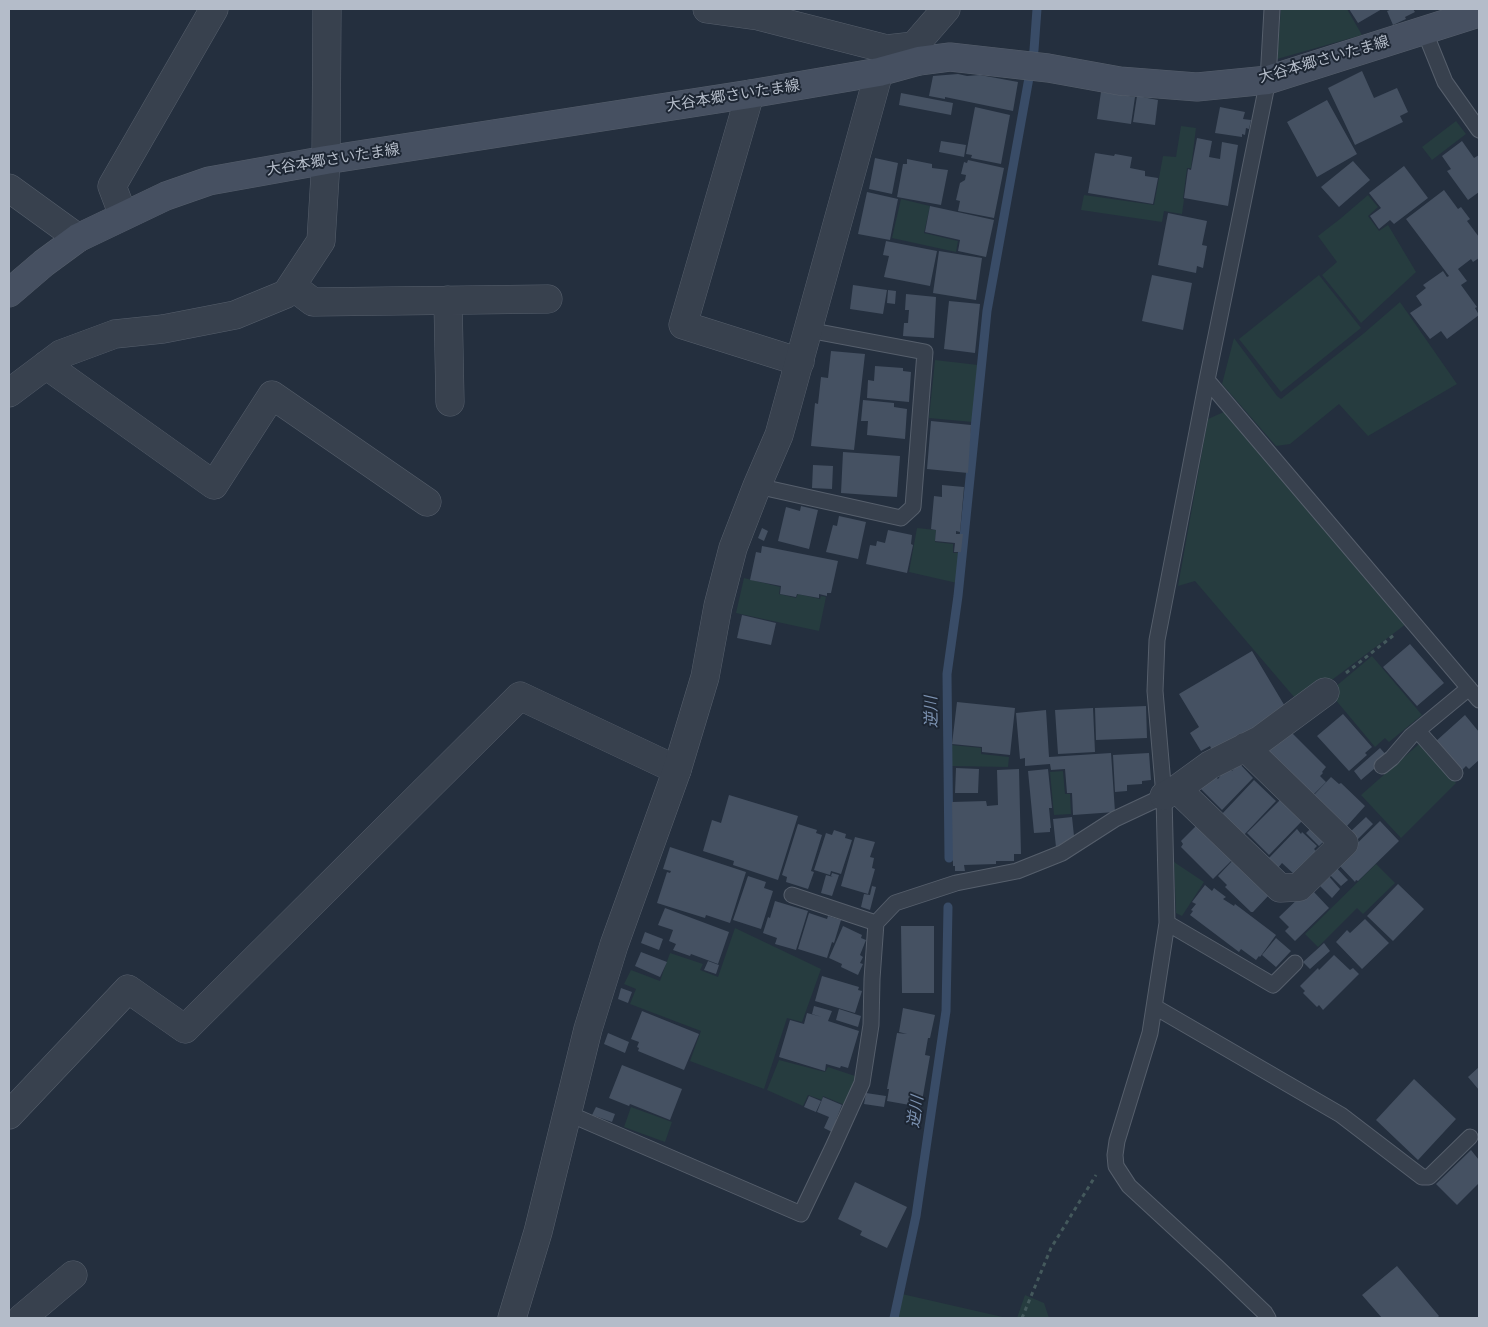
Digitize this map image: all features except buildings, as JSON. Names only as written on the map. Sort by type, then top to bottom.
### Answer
[{"type":"main road","name":"大谷本郷さいたま線","points":[[9,293],[44,262],[78,238],[166,196],[209,181],[326,160],[879,72],[916,53],[1048,68],[1120,81],[1197,87],[1268,80],[1479,13]]},
{"type":"street","points":[[123,216],[112,186],[214,9]]},
{"type":"street","points":[[9,392],[61,354],[115,334],[163,329],[235,315],[286,294],[321,241],[326,160],[327,9]]},
{"type":"street","points":[[707,9],[756,12],[887,49],[916,53],[946,9]]},
{"type":"street","points":[[512,1318],[538,1232],[588,1029],[614,946],[677,770],[705,678],[718,606],[733,548],[779,435],[879,72]]},
{"type":"street","points":[[750,94],[683,325],[800,362]]},
{"type":"street","points":[[9,188],[78,238]]},
{"type":"street","points":[[292,286],[314,302],[548,299]]},
{"type":"street","points":[[448,300],[450,402]]},
{"type":"street","points":[[46,365],[214,485],[272,395],[426,502]]},
{"type":"street","points":[[1245,747],[1344,843],[1299,887],[1280,888],[1170,792],[1210,764],[1245,747],[1260,740],[1325,692]]},
{"type":"street","points":[[9,1115],[128,989],[185,1029],[520,696],[677,770]]},
{"type":"street","points":[[22,1318],[73,1275]]},
{"type":"lane","points":[[1268,1318],[1217,1267],[1129,1186],[1116,1166],[1115,1156],[1117,1141],[1150,1032],[1167,923],[1170,792],[1155,691],[1157,640],[1207,380],[1268,80],[1272,9]]},
{"type":"lane","points":[[1424,30],[1445,82],[1479,130]]},
{"type":"lane","points":[[757,486],[901,518],[913,507],[925,352],[808,330]]},
{"type":"lane","points":[[1207,380],[1479,700]]},
{"type":"lane","points":[[1382,766],[1418,731],[1468,688]]},
{"type":"lane","points":[[1418,731],[1455,773]]},
{"type":"lane","points":[[567,1113],[801,1214],[862,1083],[871,1025],[876,923],[896,903],[956,883],[1017,871],[1062,852],[1115,819],[1170,792]]},
{"type":"lane","points":[[792,895],[876,923]]},
{"type":"lane","points":[[1167,923],[1274,985],[1296,963]]},
{"type":"lane","points":[[1154,1007],[1341,1115],[1422,1177],[1430,1177],[1470,1137]]},
{"type":"path","points":[[1325,692],[1400,630],[1414,623]]},
{"type":"path","points":[[1022,1318],[1051,1248],[1104,1162],[1115,1156]]},
{"type":"green space","points":[[1281,9],[1347,9],[1362,35],[1277,59]]},
{"type":"green space","points":[[1456,121],[1466,134],[1432,160],[1422,147]]},
{"type":"green space","points":[[1181,126],[1196,128],[1191,168],[1187,168],[1182,214],[1164,211],[1162,222],[1081,210],[1084,195],[1154,205],[1163,156],[1176,157]]},
{"type":"green space","points":[[1368,195],[1378,207],[1368,216],[1379,231],[1388,225],[1416,272],[1361,323],[1322,275],[1337,262],[1318,236]]},
{"type":"green space","points":[[901,199],[930,206],[924,233],[958,241],[956,252],[892,238]]},
{"type":"green space","points":[[1319,275],[1361,328],[1281,392],[1239,339]]},
{"type":"green space","points":[[1400,302],[1457,384],[1368,436],[1339,404],[1290,444],[1276,446],[1222,384],[1234,338],[1281,399]]},
{"type":"green space","points":[[935,360],[978,365],[973,422],[929,418]]},
{"type":"green space","points":[[1226,411],[1406,624],[1300,704],[1195,581],[1178,586],[1208,419]]},
{"type":"green space","points":[[917,528],[936,530],[935,542],[953,544],[953,553],[959,553],[957,583],[909,572]]},
{"type":"green space","points":[[744,578],[780,587],[779,594],[796,598],[798,594],[820,599],[821,596],[826,597],[819,631],[736,613]]},
{"type":"green space","points":[[1372,656],[1422,715],[1389,742],[1385,738],[1375,747],[1329,692]]},
{"type":"green space","points":[[1419,744],[1456,783],[1401,838],[1361,795]]},
{"type":"green space","points":[[951,745],[981,748],[981,754],[1009,757],[1008,767],[951,766]]},
{"type":"green space","points":[[1063,771],[1065,794],[1070,794],[1071,814],[1054,815],[1050,772]]},
{"type":"green space","points":[[1174,862],[1204,882],[1182,916],[1176,913]]},
{"type":"green space","points":[[1376,864],[1395,883],[1363,914],[1357,908],[1318,947],[1305,934]]},
{"type":"green space","points":[[735,928],[821,969],[802,1022],[787,1018],[764,1089],[690,1061],[701,1031],[630,1004],[636,989],[624,984],[631,970],[660,981],[670,953],[703,964],[700,970],[718,977]]},
{"type":"green space","points":[[779,1060],[825,1072],[828,1067],[858,1077],[847,1106],[823,1096],[822,1100],[808,1095],[803,1106],[767,1090]]},
{"type":"green space","points":[[631,1107],[672,1122],[665,1142],[624,1127]]},
{"type":"green space","points":[[902,1294],[1007,1318],[897,1318]]},
{"type":"green space","points":[[1025,1295],[1044,1303],[1049,1318],[1017,1318]]},
{"type":"waterway","points":[[949,858],[947,674],[958,596],[987,311],[1034,50],[1037,9]]},
{"type":"waterway","name":"逆川","points":[[894,1318],[916,1216],[946,1011],[948,907]]}]
